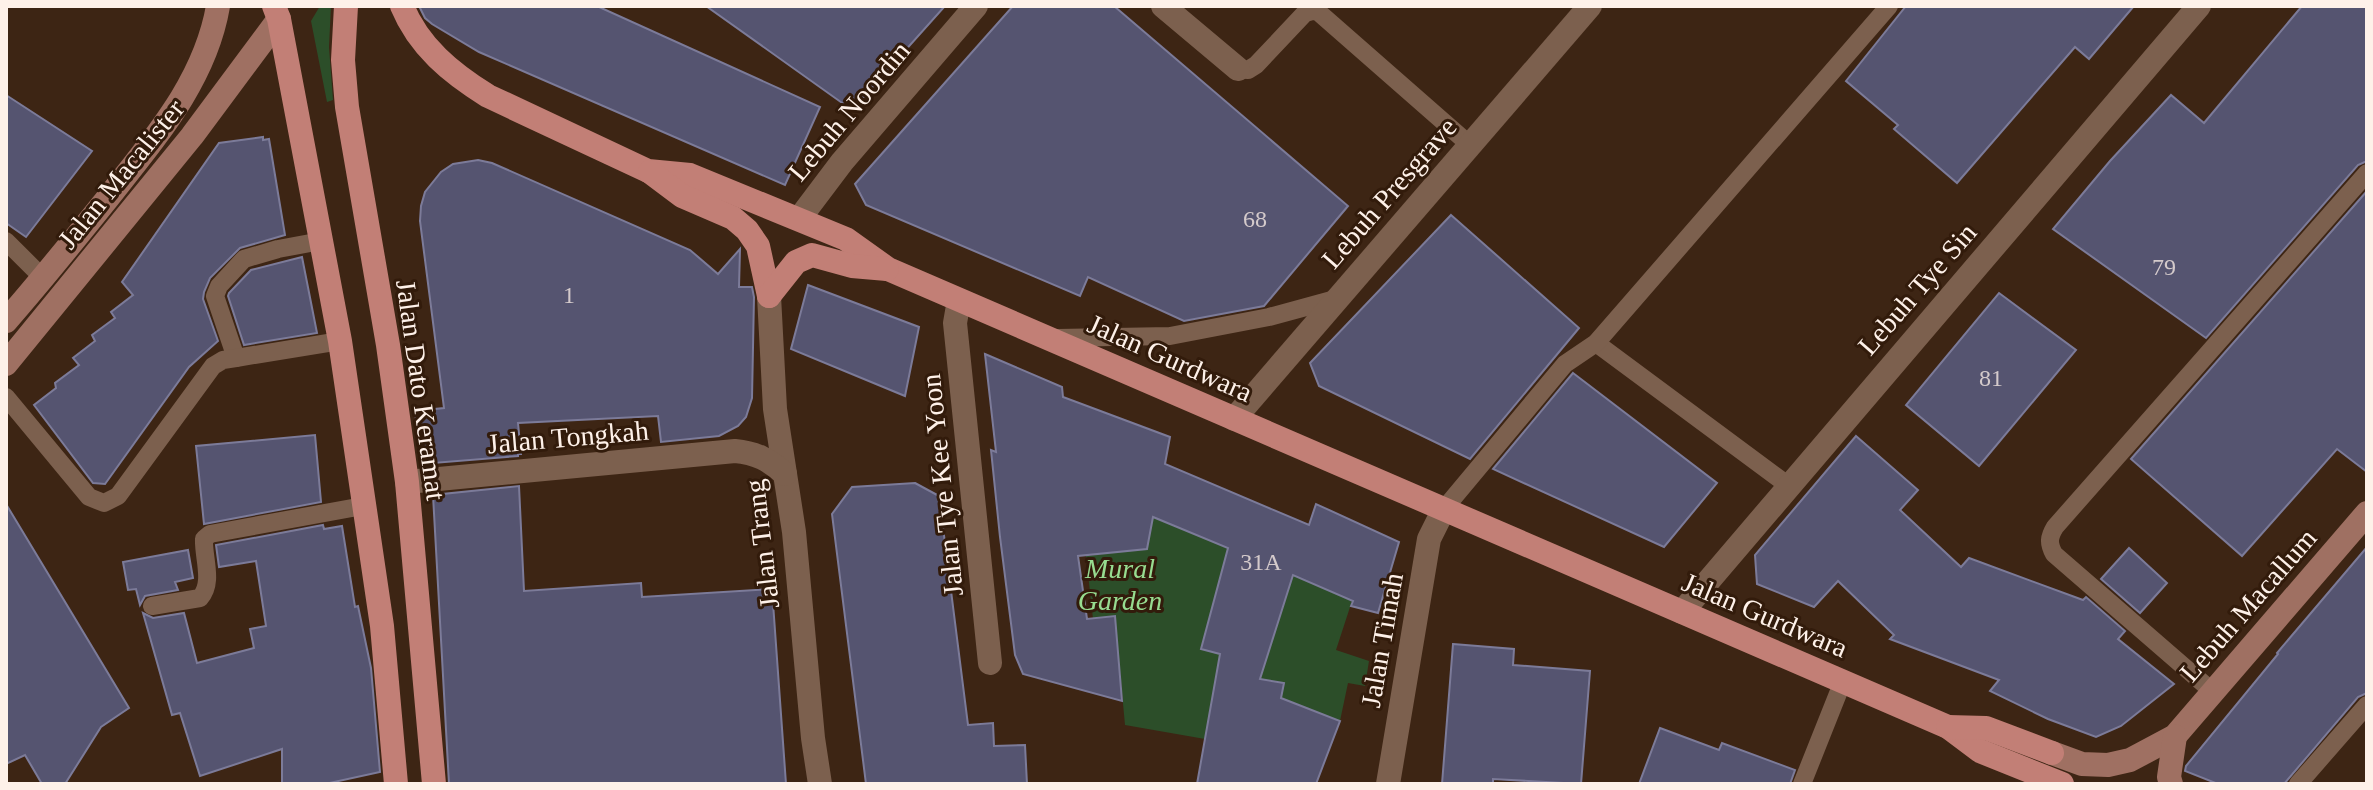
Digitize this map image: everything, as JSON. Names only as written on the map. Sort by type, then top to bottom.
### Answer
[{"type":"main road","name":"Jalan Macalister","points":[[6,321],[163,129],[189,87],[214,33],[218,6]]},
{"type":"main road","name":"Jalan Dato Keramat","points":[[346,6],[343,60],[347,107],[388,345],[407,482],[434,784]]},
{"type":"main road","name":"Jalan Gurdwara","points":[[402,6],[423,44],[466,82],[488,96],[648,171],[690,175],[846,239],[888,269],[1948,727],[1980,751],[2034,779],[2062,784]]},
{"type":"main road","name":"Jalan Macalister","points":[[6,364],[192,136],[280,10]]},
{"type":"main road","points":[[280,10],[340,341],[382,626],[396,784]]},
{"type":"main road","points":[[648,171],[682,196],[733,218],[747,230],[758,246],[769,296]]},
{"type":"main road","points":[[769,296],[796,262],[812,255],[852,266],[888,269]]},
{"type":"main road","name":"Lebuh Macallum","points":[[2052,753],[2082,764],[2108,765],[2130,760],[2175,736],[2367,513]]},
{"type":"main road","name":"Jalan Gurdwara","points":[[1948,727],[1986,728],[2052,753]]},
{"type":"main road","name":"Lebuh Macallum","points":[[2171,784],[2169,777],[2175,736]]},
{"type":"street","name":"Lebuh Noordin","points":[[799,219],[842,162],[976,6]]},
{"type":"street","points":[[1163,6],[1238,69]]},
{"type":"street","name":"Lebuh Presgrave","points":[[1234,419],[1590,6]]},
{"type":"street","name":"Lebuh Tye Sin","points":[[1682,612],[2199,6]]},
{"type":"street","name":"Jalan Trang","points":[[769,296],[775,409],[794,532],[820,784]]},
{"type":"street","name":"Jalan Tye Kee Yoon","points":[[959,300],[955,323],[990,663]]},
{"type":"street","points":[[735,451],[752,441],[775,409]]},
{"type":"street","name":"Jalan Tongkah","points":[[407,482],[735,451],[764,458],[785,474]]},
{"type":"street","name":"Jalan Timah","points":[[1388,784],[1429,539],[1444,509]]},
{"type":"lane","points":[[1444,509],[1565,364],[1596,343],[1889,6]]},
{"type":"lane","points":[[1238,69],[1248,70],[1256,65],[1305,13],[1316,10],[1470,145]]},
{"type":"lane","points":[[2212,691],[2054,554],[2049,545],[2050,536],[2367,173]]},
{"type":"lane","points":[[6,241],[43,278]]},
{"type":"lane","points":[[236,358],[215,296],[219,286],[244,259],[321,241]]},
{"type":"lane","points":[[1050,339],[1170,336],[1269,317],[1339,297]]},
{"type":"lane","points":[[6,397],[89,497],[104,503],[118,496],[213,366],[223,360],[340,341]]},
{"type":"lane","points":[[1596,343],[1789,486]]},
{"type":"lane","points":[[152,606],[200,598],[205,594],[207,582],[203,544],[210,534],[363,506]]},
{"type":"lane","points":[[1802,784],[1843,681]]},
{"type":"lane","points":[[2298,784],[2367,705]]},
{"type":"green space","points":[[320,6],[331,6],[329,47],[333,100],[327,102],[311,21]]},
{"type":"green space","name":"Mural Garden","points":[[1153,517],[1228,548],[1201,648],[1264,665],[1293,575],[1352,601],[1336,650],[1369,661],[1365,686],[1348,683],[1340,721],[1305,708],[1272,751],[1284,683],[1218,671],[1205,739],[1125,725],[1115,617],[1093,619],[1086,556],[1147,549]]},
{"type":"building","points":[[419,6],[597,6],[820,107],[785,185],[479,52],[432,24]]},
{"type":"building","points":[[706,6],[945,6],[852,110]]},
{"type":"building","points":[[1013,6],[1114,6],[1348,206],[1264,306],[1184,321],[1088,277],[1080,296],[866,205],[855,184]]},
{"type":"building","points":[[1906,6],[2134,6],[2089,59],[2075,47],[1957,183],[1894,129],[1898,125],[1846,81]]},
{"type":"building","points":[[2302,6],[2367,6],[2367,161],[2358,165],[2206,338],[2053,229],[2171,95],[2204,123]]},
{"type":"building","points":[[6,95],[92,151],[26,237],[6,223]]},
{"type":"building","points":[[263,137],[263,140],[269,139],[285,235],[240,248],[210,278],[203,299],[218,341],[189,367],[105,484],[93,483],[34,405],[56,388],[55,383],[79,365],[73,358],[95,341],[92,335],[115,318],[111,312],[133,295],[122,282],[219,143]]},
{"type":"building","points":[[478,160],[492,163],[690,250],[718,274],[740,249],[739,287],[752,287],[754,297],[752,398],[746,417],[738,426],[719,436],[661,442],[658,416],[518,423],[521,454],[518,456],[421,464],[415,411],[444,408],[420,221],[421,206],[425,192],[441,172],[453,164]]},
{"type":"building","points":[[2367,191],[2367,472],[2337,449],[2242,556],[2131,459]]},
{"type":"building","points":[[1451,215],[1579,328],[1470,459],[1319,386],[1310,363]]},
{"type":"building","points":[[302,257],[317,333],[244,345],[229,293],[251,270]]},
{"type":"building","points":[[808,285],[919,327],[905,396],[791,349]]},
{"type":"building","points":[[1999,293],[2076,350],[1979,466],[1906,405]]},
{"type":"building","points":[[985,354],[1062,387],[1063,397],[1170,437],[1165,464],[1309,525],[1316,504],[1399,542],[1378,613],[1351,606],[1353,601],[1293,575],[1260,679],[1284,683],[1281,698],[1340,721],[1316,784],[1197,784],[1220,654],[1201,649],[1228,548],[1153,517],[1147,549],[1078,556],[1087,619],[1115,616],[1122,701],[1023,674],[1015,655],[1000,537],[991,450],[996,452]]},
{"type":"building","points":[[1573,373],[1717,483],[1664,547],[1493,469]]},
{"type":"building","points":[[315,435],[321,502],[204,524],[196,446]]},
{"type":"building","points":[[1856,436],[1918,490],[1900,510],[1961,567],[1969,558],[2083,600],[2086,597],[2125,631],[2118,639],[2174,684],[2121,726],[2096,737],[2048,719],[1990,691],[1999,680],[1890,639],[1894,635],[1838,581],[1814,607],[1757,584],[1755,555]]},
{"type":"building","points":[[915,483],[939,496],[968,725],[993,723],[994,746],[1025,745],[1027,784],[866,784],[832,514],[852,487]]},
{"type":"building","points":[[519,486],[524,591],[641,583],[642,597],[772,589],[786,784],[449,784],[433,495]]},
{"type":"building","points":[[6,504],[129,708],[101,727],[65,784],[42,784],[25,755],[6,764]]},
{"type":"building","points":[[323,525],[324,529],[342,526],[355,607],[358,606],[371,668],[380,772],[325,784],[282,784],[282,749],[200,776],[180,713],[172,715],[143,613],[153,618],[184,613],[197,663],[254,648],[250,629],[266,626],[256,561],[219,567],[216,545]]},
{"type":"building","points":[[2367,547],[2367,693],[2358,697],[2284,784],[2218,784],[2185,771],[2277,653]]},
{"type":"building","points":[[2129,548],[2167,583],[2140,613],[2101,579]]},
{"type":"building","points":[[188,550],[193,578],[175,582],[178,590],[145,596],[140,605],[136,589],[128,590],[123,562]]},
{"type":"building","points":[[1453,644],[1514,649],[1513,665],[1590,671],[1581,784],[1493,779],[1493,784],[1442,784]]},
{"type":"building","points":[[1660,728],[1719,750],[1722,743],[1795,770],[1790,784],[1639,784]]}]
